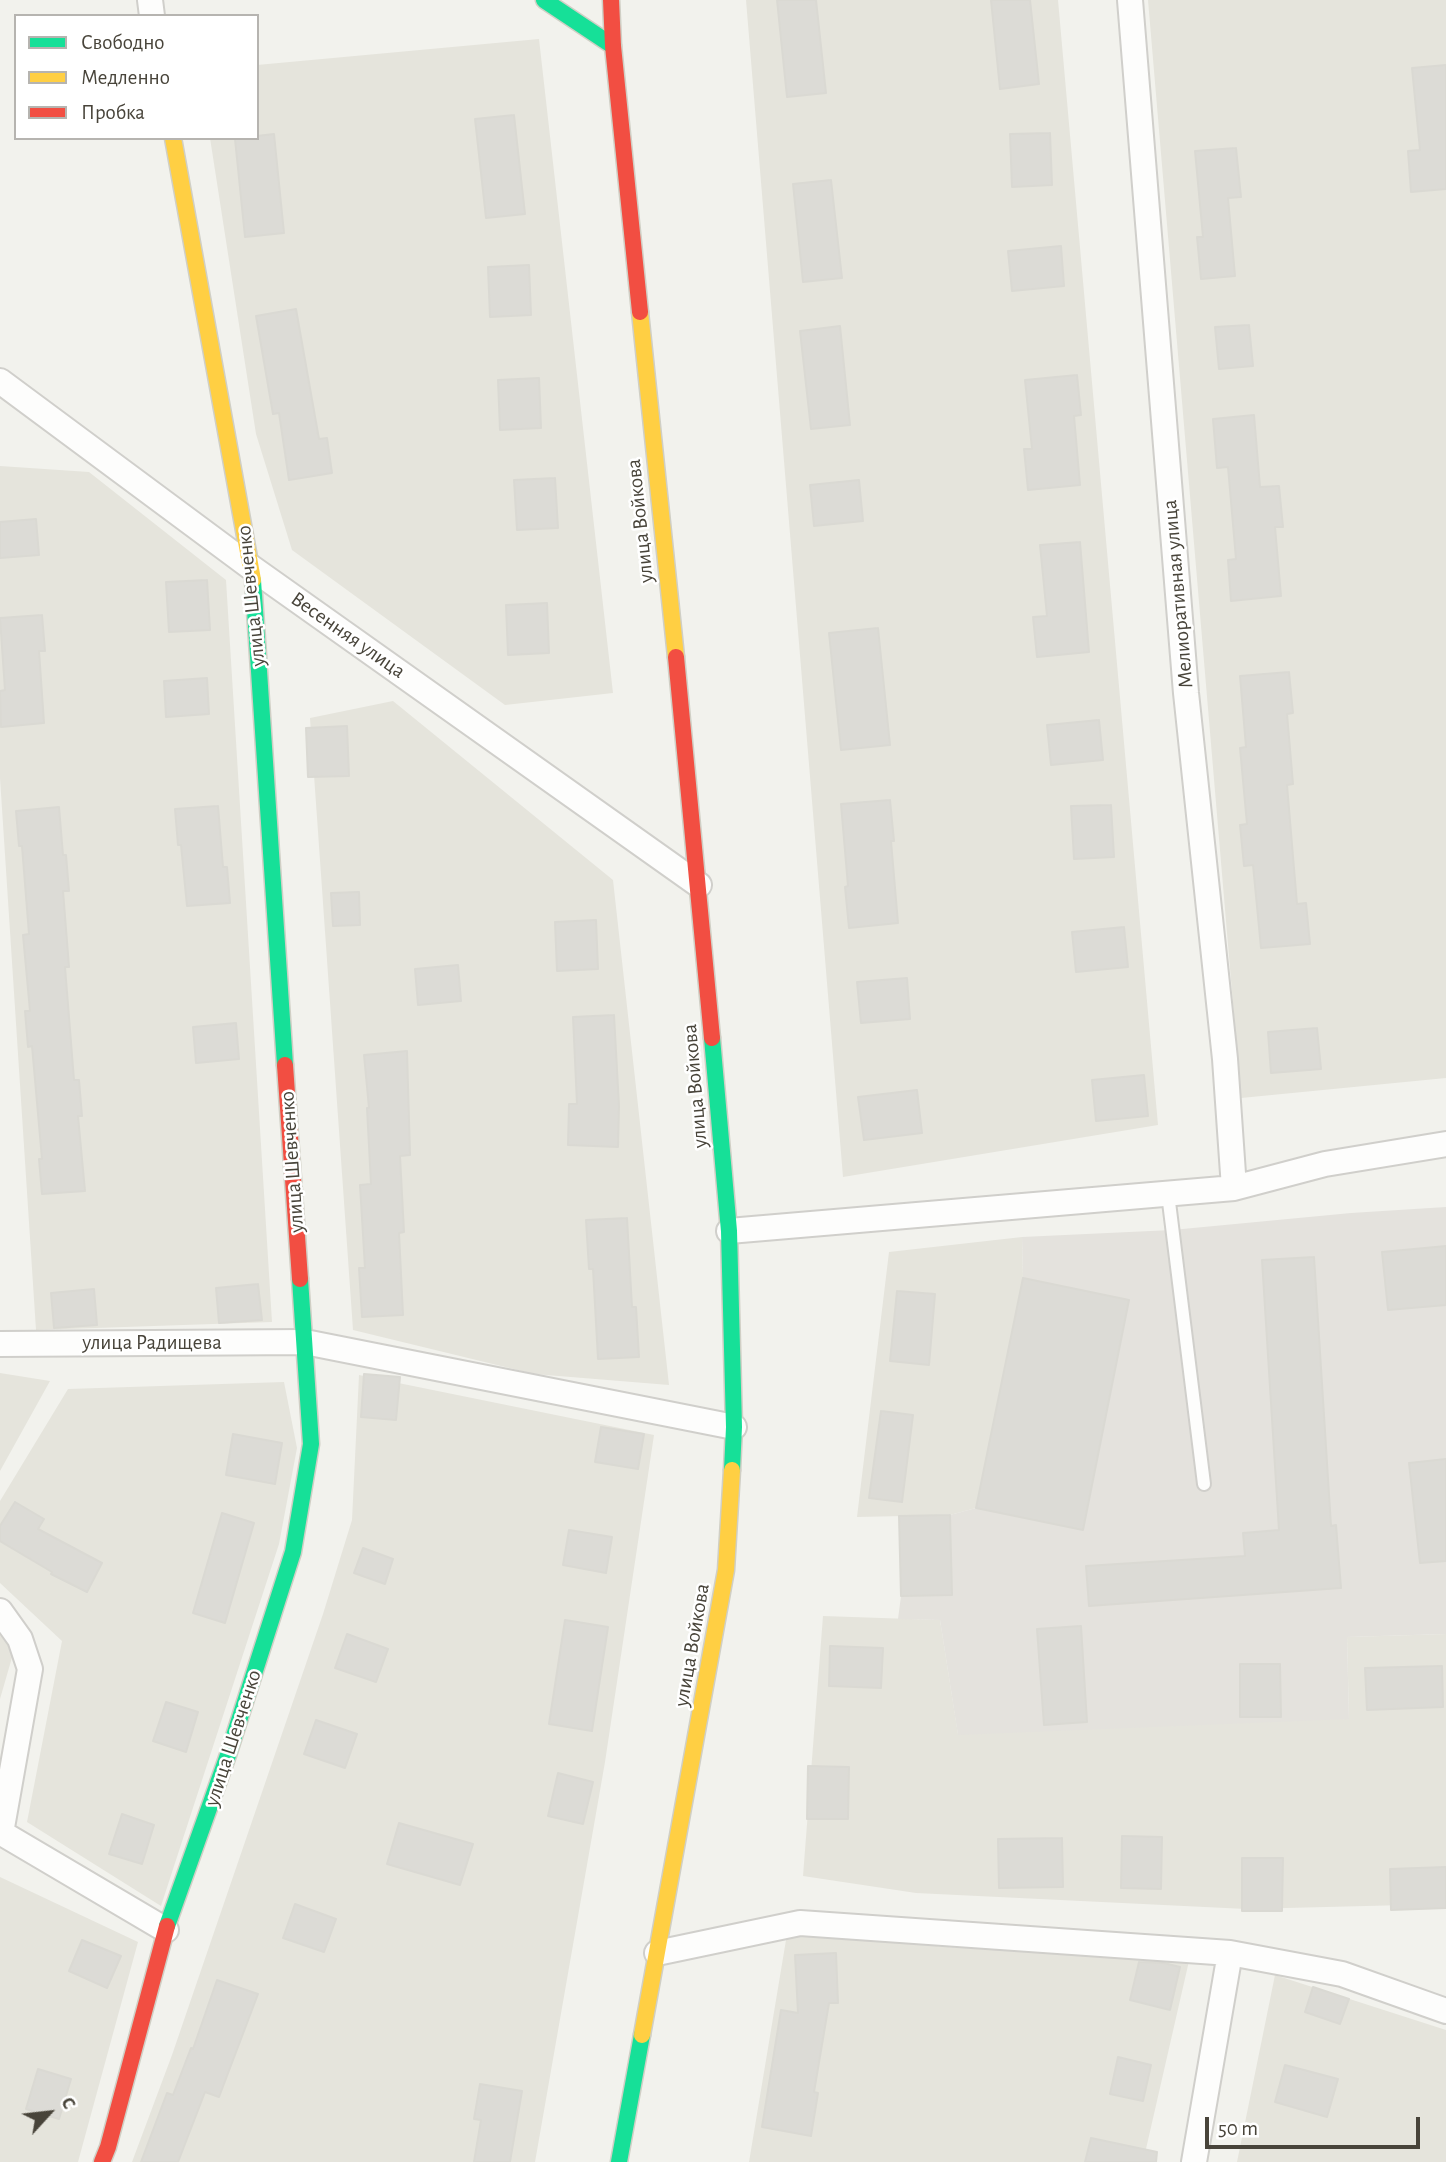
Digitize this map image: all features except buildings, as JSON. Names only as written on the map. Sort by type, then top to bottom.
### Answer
[{"type":"main road","points":[[544,0],[613,46]]},
{"type":"main road","name":"улица Войкова","points":[[611,0],[613,46],[699,885],[729,1231],[734,1427],[726,1570],[619,2162]]},
{"type":"main road","name":"улица Шевченко","points":[[102,2162],[166,1930],[228,1755],[293,1552],[310,1444],[252,568],[173,140]]},
{"type":"street","name":"Мелиоративная улица","points":[[1130,0],[1185,679],[1225,1059],[1234,1188]]},
{"type":"street","name":"Весенняя улица","points":[[0,381],[252,568],[699,885]]},
{"type":"street","points":[[729,1231],[1234,1188],[1325,1164],[1446,1144]]},
{"type":"street","name":"улица Радищева","points":[[0,1344],[305,1342],[734,1427]]},
{"type":"street","points":[[0,1611],[20,1639],[30,1669],[0,1833],[166,1930]]},
{"type":"street","points":[[657,1953],[800,1923],[1230,1953],[1342,1974],[1446,2011]]},
{"type":"street","points":[[1194,2162],[1230,1953]]},
{"type":"lane","points":[[1168,1194],[1204,1484]]},
{"type":"shaded area","points":[[746,0],[1058,0],[1158,1125],[843,1177]]},
{"type":"shaded area","points":[[1148,0],[1446,0],[1446,1078],[1241,1098]]},
{"type":"shaded area","points":[[539,39],[613,693],[505,705],[292,550],[256,434],[210,140],[259,140],[259,65]]},
{"type":"shaded area","points":[[0,466],[89,472],[226,580],[272,1322],[36,1330],[0,778]]},
{"type":"shaded area","points":[[393,701],[613,880],[669,1385],[534,1374],[353,1330],[310,718]]},
{"type":"shaded area","points":[[1446,1207],[1446,1634],[1347,1637],[1349,1719],[958,1735],[940,1620],[898,1619],[901,1596],[899,1516],[950,1515],[976,1508],[1023,1278],[1022,1237],[1172,1230]]},
{"type":"shaded area","points":[[1022,1237],[1023,1278],[976,1508],[950,1515],[857,1517],[889,1252]]},
{"type":"shaded area","points":[[0,1373],[50,1381],[0,1471]]},
{"type":"shaded area","points":[[359,1375],[654,1435],[605,1762],[535,2162],[132,2162],[172,2055],[323,1614],[352,1520]]},
{"type":"shaded area","points":[[284,1382],[297,1448],[279,1544],[161,1906],[27,1822],[62,1641],[0,1583],[0,1501],[68,1389]]},
{"type":"shaded area","points":[[823,1616],[940,1620],[958,1734],[1349,1718],[1347,1637],[1446,1634],[1446,1904],[1246,1909],[916,1893],[803,1876]]},
{"type":"shaded area","points":[[0,1627],[13,1654],[0,1699]]},
{"type":"shaded area","points":[[0,1877],[138,1942],[78,2162],[0,2162]]},
{"type":"shaded area","points":[[787,1934],[948,1947],[1189,1961],[1143,2162],[749,2162]]},
{"type":"shaded area","points":[[1275,1975],[1446,2030],[1446,2162],[1237,2162]]},
{"type":"traffic: fast","points":[[544,0],[613,46]]},
{"type":"traffic: fast","points":[[253,580],[285,1065]]},
{"type":"traffic: fast","points":[[712,1038],[729,1231],[734,1427],[732,1470]]},
{"type":"traffic: fast","points":[[167,1926],[228,1755],[293,1552],[311,1444],[300,1279]]},
{"type":"traffic: fast","points":[[619,2162],[642,2035]]},
{"type":"traffic: slow","points":[[173,140],[253,580]]},
{"type":"traffic: slow","points":[[640,312],[676,657]]},
{"type":"traffic: slow","points":[[642,2035],[726,1570],[732,1470]]},
{"type":"traffic: jam","points":[[611,0],[613,46],[640,312]]},
{"type":"traffic: jam","points":[[676,657],[712,1038]]},
{"type":"traffic: jam","points":[[285,1065],[300,1279]]},
{"type":"traffic: jam","points":[[102,2162],[167,1926]]}]
